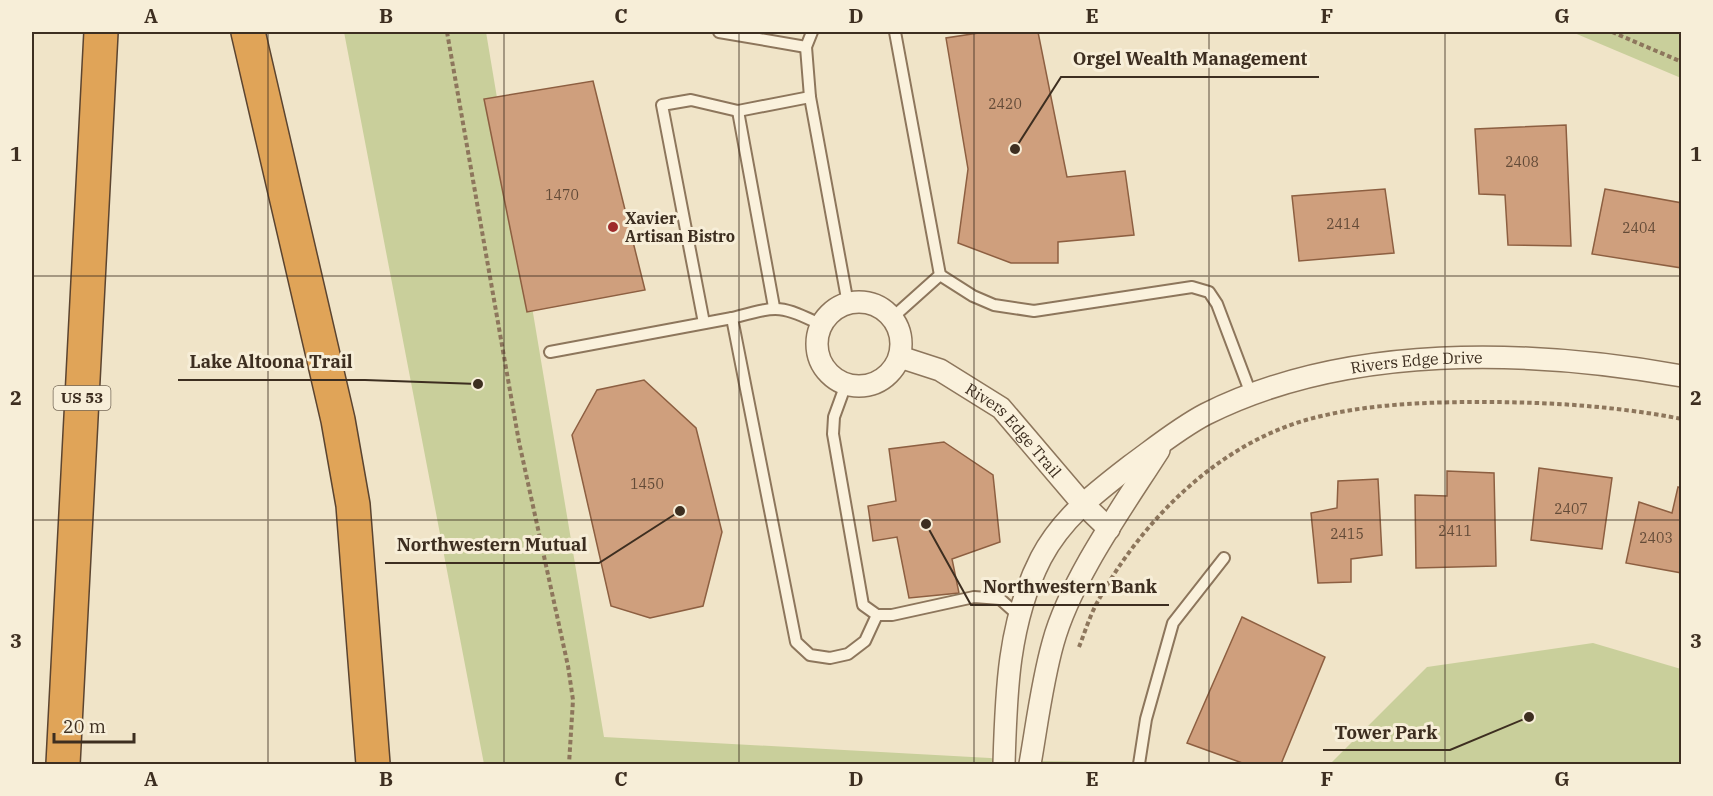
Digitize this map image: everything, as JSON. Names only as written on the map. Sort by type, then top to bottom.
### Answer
[{"type":"highway","name":"US 53","points":[[63,765],[101,32]]},
{"type":"highway","points":[[248,32],[338,420],[353,505],[373,765]]},
{"type":"street","points":[[848,304],[873,305],[892,318],[901,338],[900,357],[889,373],[878,382],[864,386],[846,384],[827,371],[820,359],[817,345],[822,325],[836,310],[848,304]]},
{"type":"street","name":"Rivers Edge Trail","points":[[900,357],[940,370],[1001,408],[1082,503],[1109,529]]},
{"type":"street","name":"Rivers Edge Drive","points":[[1004,765],[1006,705],[1018,615],[1042,556],[1082,503],[1166,439],[1204,415],[1251,394],[1334,370],[1441,360],[1517,358],[1581,361],[1682,376]]},
{"type":"street","name":"Rivers Edge Drive","points":[[1030,765],[1053,642],[1065,611],[1109,529],[1166,439]]},
{"type":"lane","points":[[719,32],[806,47]]},
{"type":"lane","points":[[812,32],[806,47],[810,97],[848,304]]},
{"type":"lane","points":[[895,32],[940,275],[973,296],[994,305],[1034,310],[1192,287],[1209,292],[1217,304],[1251,394]]},
{"type":"lane","points":[[704,323],[662,105],[690,100],[738,111],[810,97]]},
{"type":"lane","points":[[738,111],[774,308]]},
{"type":"lane","points":[[892,318],[940,275]]},
{"type":"lane","points":[[550,352],[774,308],[792,310],[822,325]]},
{"type":"lane","points":[[732,318],[796,642],[810,655],[830,658],[848,654],[865,641],[877,615]]},
{"type":"lane","points":[[846,384],[834,417],[833,434],[863,605],[877,615],[892,615],[974,597],[1000,599],[1018,615]]},
{"type":"lane","points":[[1139,765],[1146,719],[1173,624],[1224,558]]},
{"type":"path","points":[[447,32],[519,442],[568,666],[573,700],[569,765]]},
{"type":"path","points":[[1612,32],[1682,62]]},
{"type":"path","points":[[1078,649],[1097,602],[1120,566],[1151,525],[1187,487],[1228,457],[1262,438],[1305,421],[1376,408],[1451,402],[1584,405],[1682,419]]},
{"type":"green space","points":[[344,32],[486,32],[604,737],[990,758],[998,759],[998,764],[484,764]]},
{"type":"green space","points":[[1572,32],[1681,32],[1681,78]]},
{"type":"green space","points":[[1593,643],[1681,669],[1681,764],[1330,764],[1427,667]]},
{"type":"green space","points":[[1040,761],[1200,763],[1204,764],[1040,764]]},
{"type":"building","points":[[985,32],[1038,32],[1067,177],[1125,171],[1134,235],[1058,242],[1058,263],[1011,263],[958,243],[968,169],[946,38]]},
{"type":"building","points":[[593,81],[645,290],[527,312],[484,99]]},
{"type":"building","points":[[1566,125],[1571,246],[1508,245],[1505,195],[1479,194],[1475,129]]},
{"type":"building","points":[[1385,189],[1394,253],[1299,261],[1292,196]]},
{"type":"building","points":[[1605,189],[1682,203],[1682,268],[1592,254]]},
{"type":"building","points":[[644,380],[696,428],[722,532],[703,606],[650,618],[611,606],[572,435],[597,390]]},
{"type":"building","points":[[944,442],[993,475],[1000,542],[952,559],[959,593],[909,598],[897,537],[873,541],[868,506],[896,501],[889,449]]},
{"type":"building","points":[[1539,468],[1612,478],[1602,549],[1531,540]]},
{"type":"building","points":[[1447,471],[1494,473],[1496,566],[1416,568],[1415,495],[1447,496]]},
{"type":"building","points":[[1378,479],[1382,555],[1351,559],[1351,582],[1318,583],[1311,513],[1337,508],[1338,481]]},
{"type":"building","points":[[1678,487],[1682,488],[1682,573],[1626,563],[1639,502],[1672,513]]},
{"type":"building","points":[[1242,617],[1325,657],[1281,764],[1245,764],[1187,743]]},
{"type":"place","name":"Orgel Wealth Management","points":[[1015,149]]},
{"type":"place","name":"Xavier Artisan Bistro","points":[[613,227]]},
{"type":"place","name":"Lake Altoona Trail","points":[[478,384]]},
{"type":"place","name":"Northwestern Mutual","points":[[680,511]]},
{"type":"place","name":"Northwestern Bank","points":[[926,524]]},
{"type":"place","name":"Tower Park","points":[[1529,717]]}]
